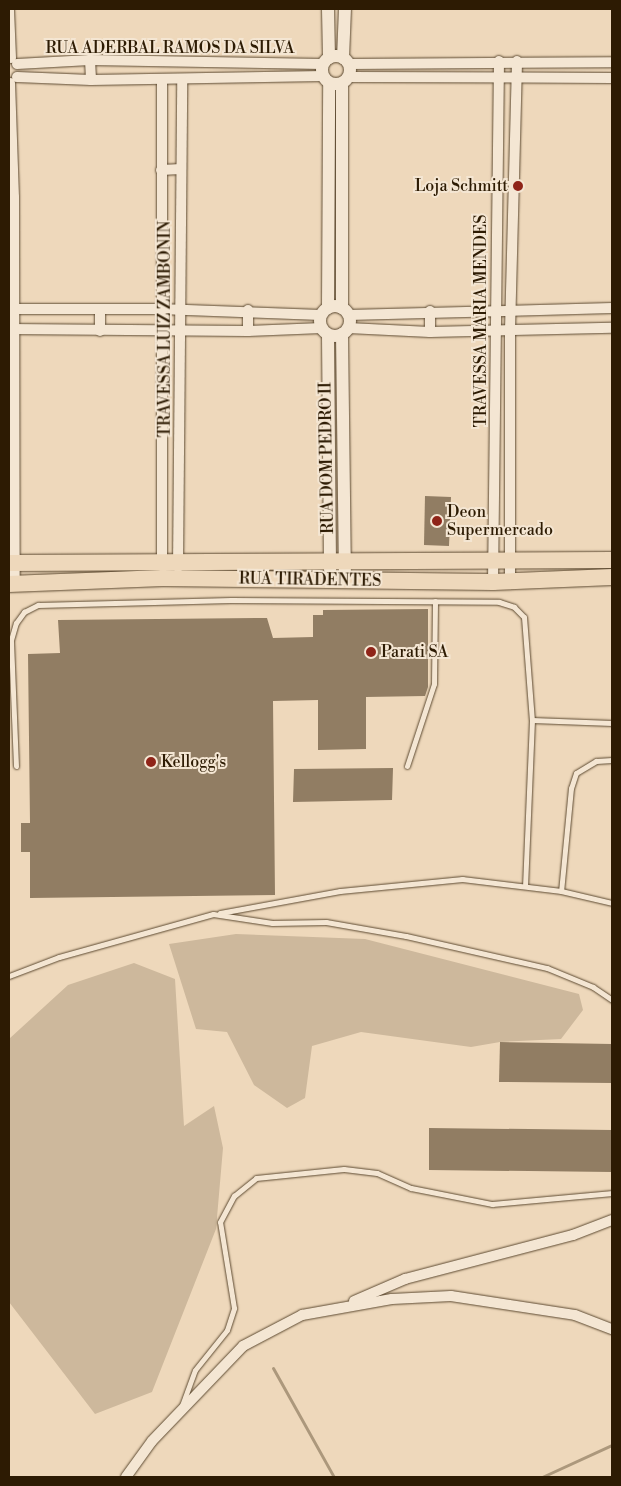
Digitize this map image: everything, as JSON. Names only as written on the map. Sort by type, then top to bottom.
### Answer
[{"type":"main road","name":"RUA TIRADENTES","points":[[12,562],[612,560]]},
{"type":"main road","name":"RUA TIRADENTES","points":[[12,584],[170,578],[493,582],[612,577]]},
{"type":"street","points":[[325,312],[328,9]]},
{"type":"street","name":"RUA DOM PEDRO II","points":[[337,580],[345,321],[345,9]]},
{"type":"street","points":[[9,10],[12,60],[12,584]]},
{"type":"street","name":"RUA ADERBAL RAMOS DA SILVA","points":[[12,60],[90,60],[326,70]]},
{"type":"street","points":[[90,60],[90,80]]},
{"type":"street","points":[[326,70],[346,71],[499,61],[612,62]]},
{"type":"street","name":"TRAVESSA MARIA MENDES","points":[[493,582],[495,496],[494,330],[496,311],[499,61]]},
{"type":"street","name":"TRAVESSA MARIA MENDES","points":[[510,581],[510,330],[516,61]]},
{"type":"street","points":[[326,70],[498,78],[612,78]]},
{"type":"street","name":"RUA ADERBAL RAMOS DA SILVA","points":[[12,81],[182,80],[326,70]]},
{"type":"street","name":"TRAVESSA LUIZ ZAMBONIN","points":[[162,80],[160,308],[162,562],[170,578]]},
{"type":"street","name":"TRAVESSA LUIZ ZAMBONIN","points":[[170,578],[179,561],[182,80]]},
{"type":"street","points":[[161,170],[181,169]]},
{"type":"street","points":[[11,309],[160,308],[180,310],[325,312],[345,321],[430,332],[612,328]]},
{"type":"street","points":[[11,329],[325,331],[345,321],[430,311],[612,308]]},
{"type":"street","points":[[100,309],[100,331]]},
{"type":"street","points":[[248,310],[248,331]]},
{"type":"street","points":[[430,311],[430,332]]},
{"type":"street","name":"RUA DOM PEDRO II","points":[[325,312],[337,560]]},
{"type":"street","points":[[162,479],[179,480]]},
{"type":"street","points":[[495,496],[510,493]]},
{"type":"street","points":[[337,1308],[405,1279],[573,1236],[612,1220]]},
{"type":"street","points":[[126,1477],[152,1441],[243,1346],[302,1315],[392,1299],[451,1296],[574,1315],[612,1329]]},
{"type":"lane","points":[[407,766],[434,684],[435,601]]},
{"type":"lane","points":[[16,766],[11,640],[16,623],[24,612],[38,605],[79,602],[499,602],[514,606],[524,617],[532,720],[525,885]]},
{"type":"lane","points":[[532,720],[612,723]]},
{"type":"lane","points":[[560,891],[571,788],[576,774],[596,761],[612,760]]},
{"type":"lane","points":[[9,976],[59,957],[212,914],[340,891],[462,879],[525,885],[612,902]]},
{"type":"lane","points":[[212,914],[272,923],[326,922],[406,936],[547,968],[593,988],[612,1000]]},
{"type":"lane","points":[[179,1412],[195,1370],[227,1330],[234,1308],[220,1222],[234,1196],[256,1178],[344,1169],[376,1173],[411,1188],[492,1204],[612,1193]]},
{"type":"shaded area","points":[[236,934],[365,939],[579,994],[583,1010],[561,1039],[500,1042],[471,1047],[361,1032],[312,1046],[305,1098],[287,1108],[254,1085],[227,1032],[196,1029],[169,944]]},
{"type":"shaded area","points":[[134,963],[175,979],[184,1126],[214,1106],[223,1148],[216,1229],[152,1392],[95,1414],[9,1302],[9,1039],[68,985]]},
{"type":"building","name":"Deon Supermercado","points":[[425,496],[451,497],[449,546],[424,545]]},
{"type":"building","name":"Kellogg's","points":[[428,609],[428,687],[425,696],[366,697],[366,749],[318,750],[318,700],[273,701],[275,895],[30,898],[30,852],[21,852],[21,823],[30,823],[28,654],[60,653],[58,620],[267,618],[273,638],[313,637],[313,615],[323,615],[323,610]]},
{"type":"building","points":[[393,768],[392,800],[293,802],[294,769]]},
{"type":"building","points":[[500,1042],[612,1044],[612,1083],[499,1082]]},
{"type":"building","points":[[429,1128],[612,1130],[612,1172],[429,1170]]},
{"type":"waterway","points":[[273,1368],[334,1477]]},
{"type":"waterway","points":[[542,1477],[612,1445]]},
{"type":"place","name":"Loja Schmitt","points":[[518,186]]},
{"type":"place","name":"Deon Supermercado","points":[[437,521]]},
{"type":"place","name":"Parati SA","points":[[371,652]]},
{"type":"place","name":"Kellogg's","points":[[151,762]]}]
